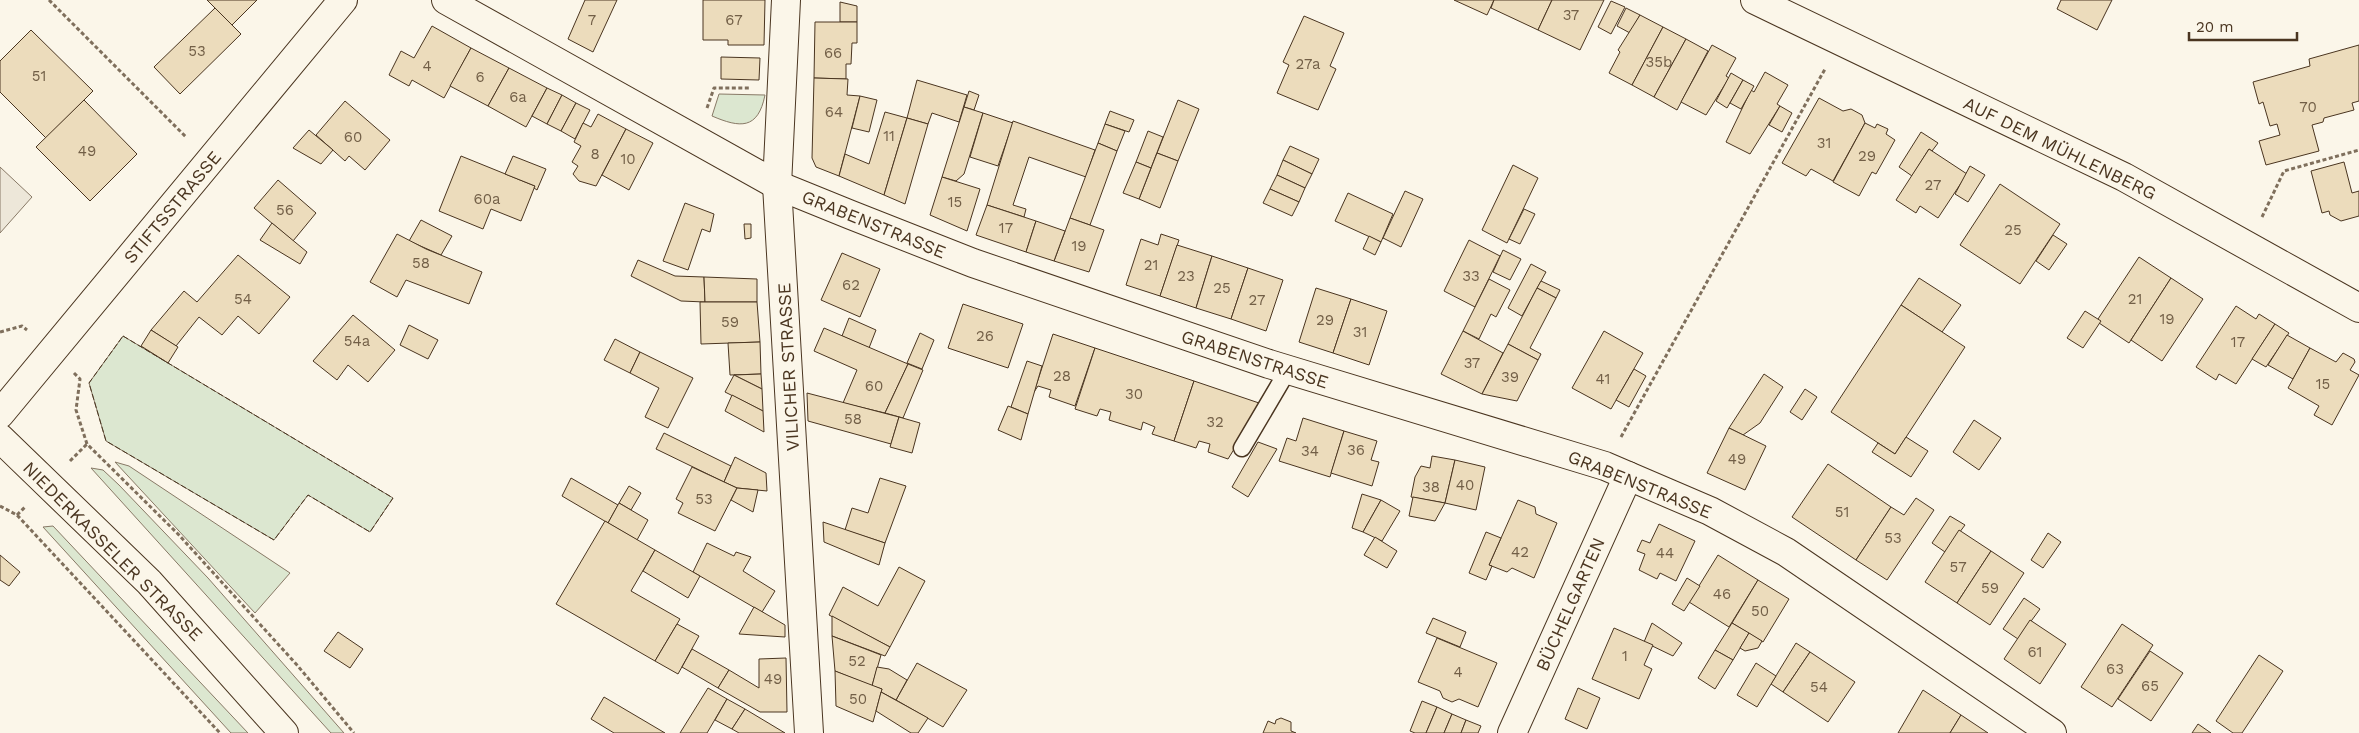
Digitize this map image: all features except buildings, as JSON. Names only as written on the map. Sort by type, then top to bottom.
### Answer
[{"type":"street","name":"STIFTSSTRASSE","points":[[0,414],[343,0]]},
{"type":"street","name":"GRABENSTRASSE","points":[[446,0],[777,185],[973,263],[1288,370],[1616,471],[1710,510],[1786,552],[2052,733]]},
{"type":"street","name":"VILICHER STRASSE","points":[[786,0],[777,185],[808,682],[809,733]]},
{"type":"street","name":"AUF DEM MÜHLENBERG","points":[[1755,0],[2124,177],[2359,308]]},
{"type":"street","name":"NIEDERKASSELER STRASSE","points":[[0,438],[148,582],[284,733]]},
{"type":"street","name":"BÜCHELGARTEN","points":[[1512,733],[1616,471]]},
{"type":"lane","points":[[1242,448],[1288,370]]},
{"type":"path","points":[[49,0],[210,161]]},
{"type":"path","points":[[1616,471],[1840,40]]},
{"type":"path","points":[[696,139],[714,88],[782,87]]},
{"type":"path","points":[[2248,246],[2284,171],[2359,150]]},
{"type":"path","points":[[51,352],[80,379],[76,410],[88,444],[178,534],[297,665],[354,733]]},
{"type":"path","points":[[0,506],[17,515],[220,733]]},
{"type":"green space","points":[[719,94],[765,95],[758,115],[753,120],[739,124],[712,116]]},
{"type":"green space","points":[[123,336],[393,498],[370,532],[308,495],[274,540],[106,441],[89,383]]},
{"type":"green space","points":[[115,462],[129,466],[290,573],[255,613]]},
{"type":"green space","points":[[91,468],[103,470],[119,485],[208,578],[344,733],[331,733]]},
{"type":"green space","points":[[53,526],[248,733],[231,733],[43,527]]},
{"type":"shaded area","points":[[0,167],[32,197],[0,233]]},
{"type":"fence","points":[[123,336],[393,498],[370,532],[308,495],[274,540],[106,441],[89,383],[123,336]]}]
